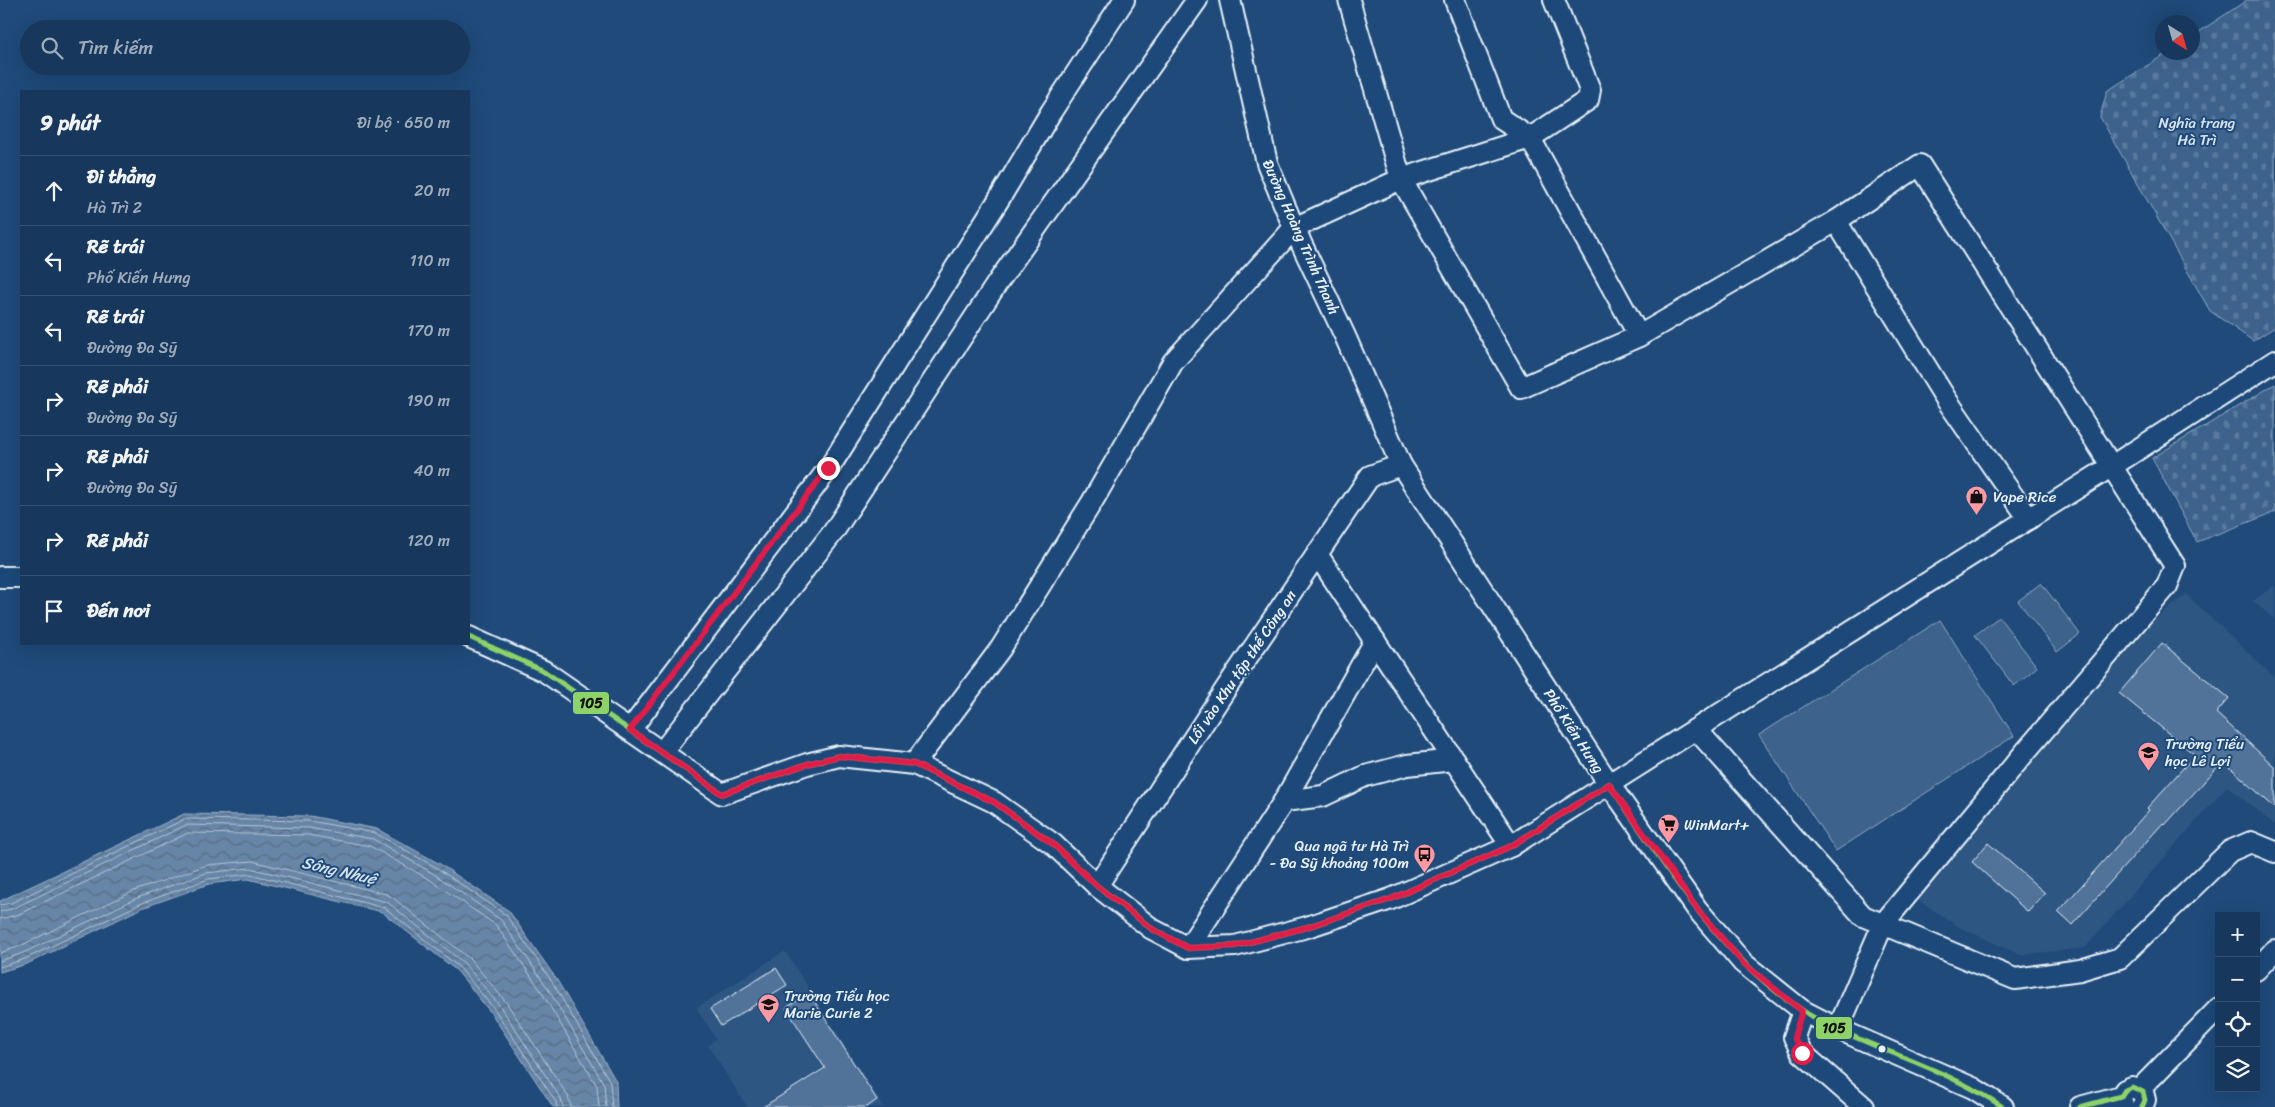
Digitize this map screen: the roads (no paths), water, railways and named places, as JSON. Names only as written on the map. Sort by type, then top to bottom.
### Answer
[{"type":"street","points":[[630,730],[828,468],[1002,196],[1052,112],[1124,0]]},
{"type":"street","points":[[663,751],[834,531],[998,282],[1196,0]]},
{"type":"street","name":"Đường Hoàng Trình Thanh","points":[[1230,0],[1267,163],[1294,228],[1345,336],[1400,465]]},
{"type":"street","points":[[1349,0],[1401,179],[1521,388],[1639,336],[1836,222],[1920,165],[2175,566],[2167,586],[2026,751],[1883,924],[1838,1029]]},
{"type":"street","points":[[1455,0],[1501,119],[1530,138],[1639,336]]},
{"type":"street","points":[[914,764],[1001,648],[1092,502],[1173,362],[1294,228],[1401,179],[1530,138],[1588,100],[1590,94],[1554,0]]},
{"type":"street","points":[[1836,222],[1951,406],[2029,519]]},
{"type":"street","points":[[470,637],[544,671],[663,751],[722,794],[807,764],[839,756],[914,764],[994,802],[1053,844],[1097,886],[1152,929],[1188,948],[1235,946],[1307,927],[1391,899],[1511,846],[2029,519],[2275,360]]},
{"type":"street","name":"Lối vào Khu tập thể Công an","points":[[1097,886],[1370,476],[1400,465]]},
{"type":"street","name":"Phố Kiến Hưng","points":[[1400,465],[1609,784],[1697,909],[1743,963],[1802,1011],[1838,1029],[1973,1088],[2003,1107]]},
{"type":"street","points":[[1317,554],[1511,846]]},
{"type":"street","points":[[0,577],[20,578]]},
{"type":"street","points":[[1188,948],[1284,800],[1375,641]]},
{"type":"street","points":[[1696,729],[1863,916],[2015,979],[2080,970],[2120,958],[2230,851],[2251,842],[2275,852]]},
{"type":"street","points":[[1284,800],[1323,796],[1365,776],[1407,765],[1454,760]]},
{"type":"street","points":[[2260,966],[2275,950]]},
{"type":"street","points":[[1802,1011],[1794,1037],[1802,1053],[1864,1107]]},
{"type":"street","points":[[2080,1107],[2122,1102],[2128,1088],[2146,1101],[2215,1013]]},
{"type":"water","name":"Sông Nhuệ","points":[[184,814],[310,816],[377,829],[440,864],[509,911],[557,980],[616,1081],[617,1107],[553,1107],[491,1013],[457,971],[382,912],[248,879],[209,884],[142,908],[27,964],[0,972],[0,901]]},
{"type":"place","name":"Vape Rice","points":[[1977,516]]},
{"type":"place","name":"Trường Tiểu học Lê Lợi","points":[[2149,772]]},
{"type":"place","name":"WinMart+","points":[[1668,844]]},
{"type":"place","name":"Qua ngã tư Hà Trì - Đa Sỹ khoảng 100m","points":[[1425,874]]},
{"type":"place","name":"Trường Tiểu học Marie Curie 2","points":[[768,1024]]},
{"type":"park label","name":"Nghĩa trang Hà Trì","points":[[2197,132]]}]
